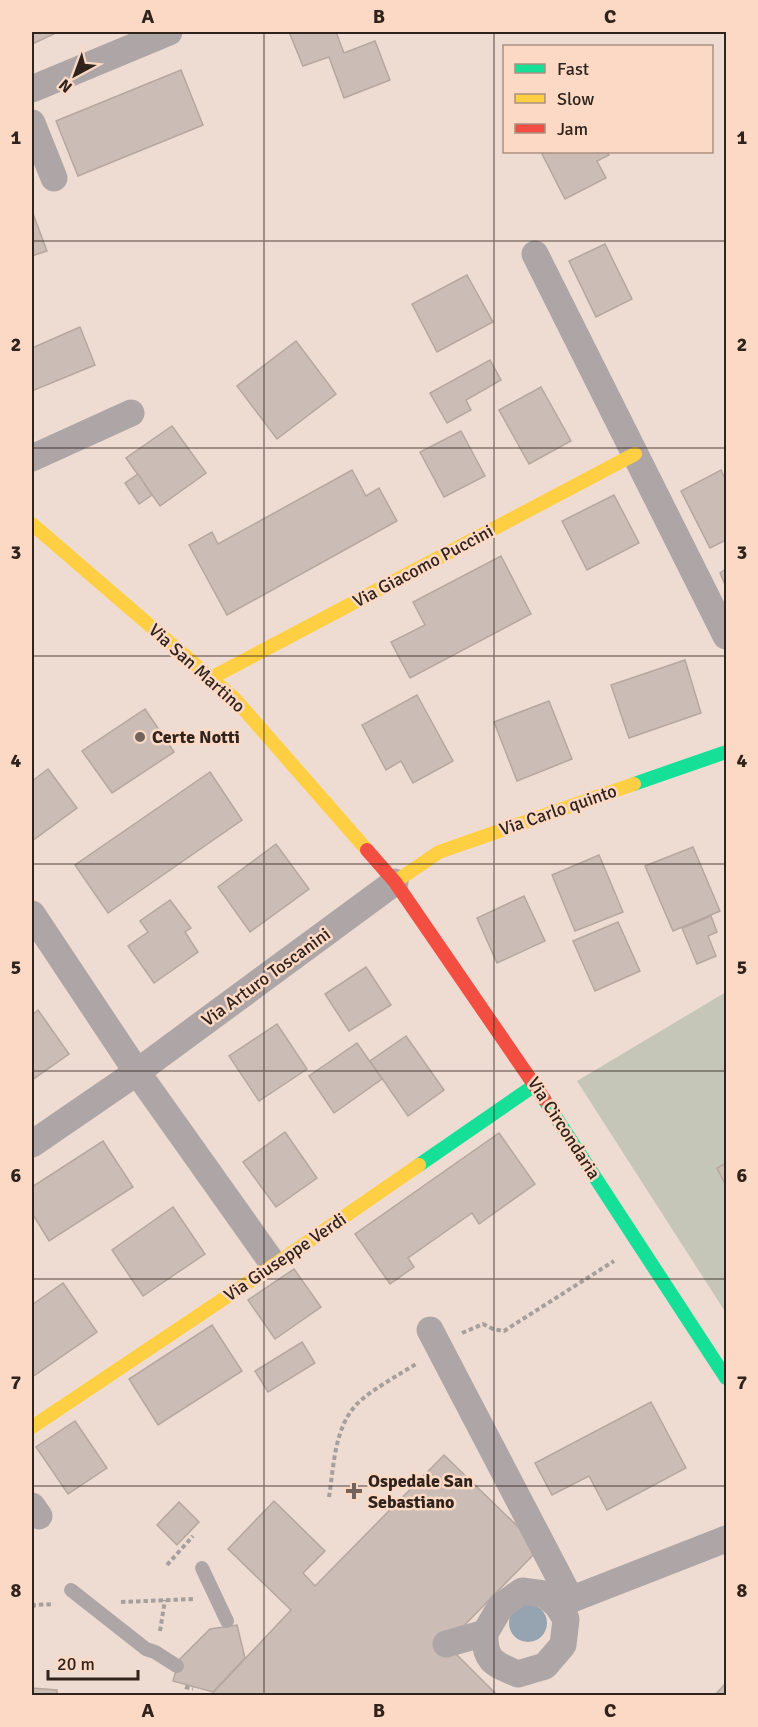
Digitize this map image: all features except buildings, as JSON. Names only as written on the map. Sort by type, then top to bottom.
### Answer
[{"type":"street","points":[[32,89],[169,32]]},
{"type":"street","points":[[32,123],[54,178]]},
{"type":"street","points":[[535,254],[726,636]]},
{"type":"street","points":[[32,458],[131,413]]},
{"type":"street","name":"Via Giacomo Puccini","points":[[211,678],[635,454]]},
{"type":"street","name":"Via San Martino","points":[[32,524],[234,698],[395,882]]},
{"type":"street","name":"Via Carlo quinto","points":[[395,882],[439,852],[726,752]]},
{"type":"street","name":"Via Arturo Toscanini","points":[[32,1144],[137,1072],[395,882]]},
{"type":"street","name":"Via Circondaria","points":[[395,882],[535,1085],[726,1378]]},
{"type":"street","points":[[32,914],[137,1072],[268,1258]]},
{"type":"street","name":"Via Giuseppe Verdi","points":[[32,1427],[277,1263],[535,1085]]},
{"type":"street","points":[[430,1330],[564,1602],[566,1619],[563,1645],[544,1666],[518,1674],[495,1665],[485,1648],[485,1633],[501,1606],[522,1591],[544,1594],[564,1602],[726,1539]]},
{"type":"street","points":[[446,1644],[485,1633]]},
{"type":"lane","points":[[202,1568],[227,1621]]},
{"type":"lane","points":[[71,1590],[146,1649],[177,1666]]},
{"type":"path","points":[[167,1565],[193,1536]]},
{"type":"path","points":[[160,1633],[165,1600]]},
{"type":"shaded area","points":[[726,992],[726,1313],[577,1081]]},
{"type":"water","points":[[528,1604],[541,1610],[547,1623],[541,1636],[528,1642],[515,1636],[509,1623],[515,1610]]},
{"type":"traffic: fast","points":[[634,784],[726,752]]},
{"type":"traffic: fast","points":[[419,1165],[535,1085]]},
{"type":"traffic: fast","points":[[544,1099],[726,1378]]},
{"type":"traffic: slow","points":[[211,678],[635,454]]},
{"type":"traffic: slow","points":[[32,524],[234,698],[367,850]]},
{"type":"traffic: slow","points":[[395,882],[439,852],[634,784]]},
{"type":"traffic: slow","points":[[32,1427],[419,1165]]},
{"type":"traffic: jam","points":[[367,850],[395,882],[544,1099]]},
{"type":"place","name":"Certe Notti","points":[[140,737]]},
{"type":"place","name":"Ospedale San Sebastiano","points":[[354,1491]]}]
